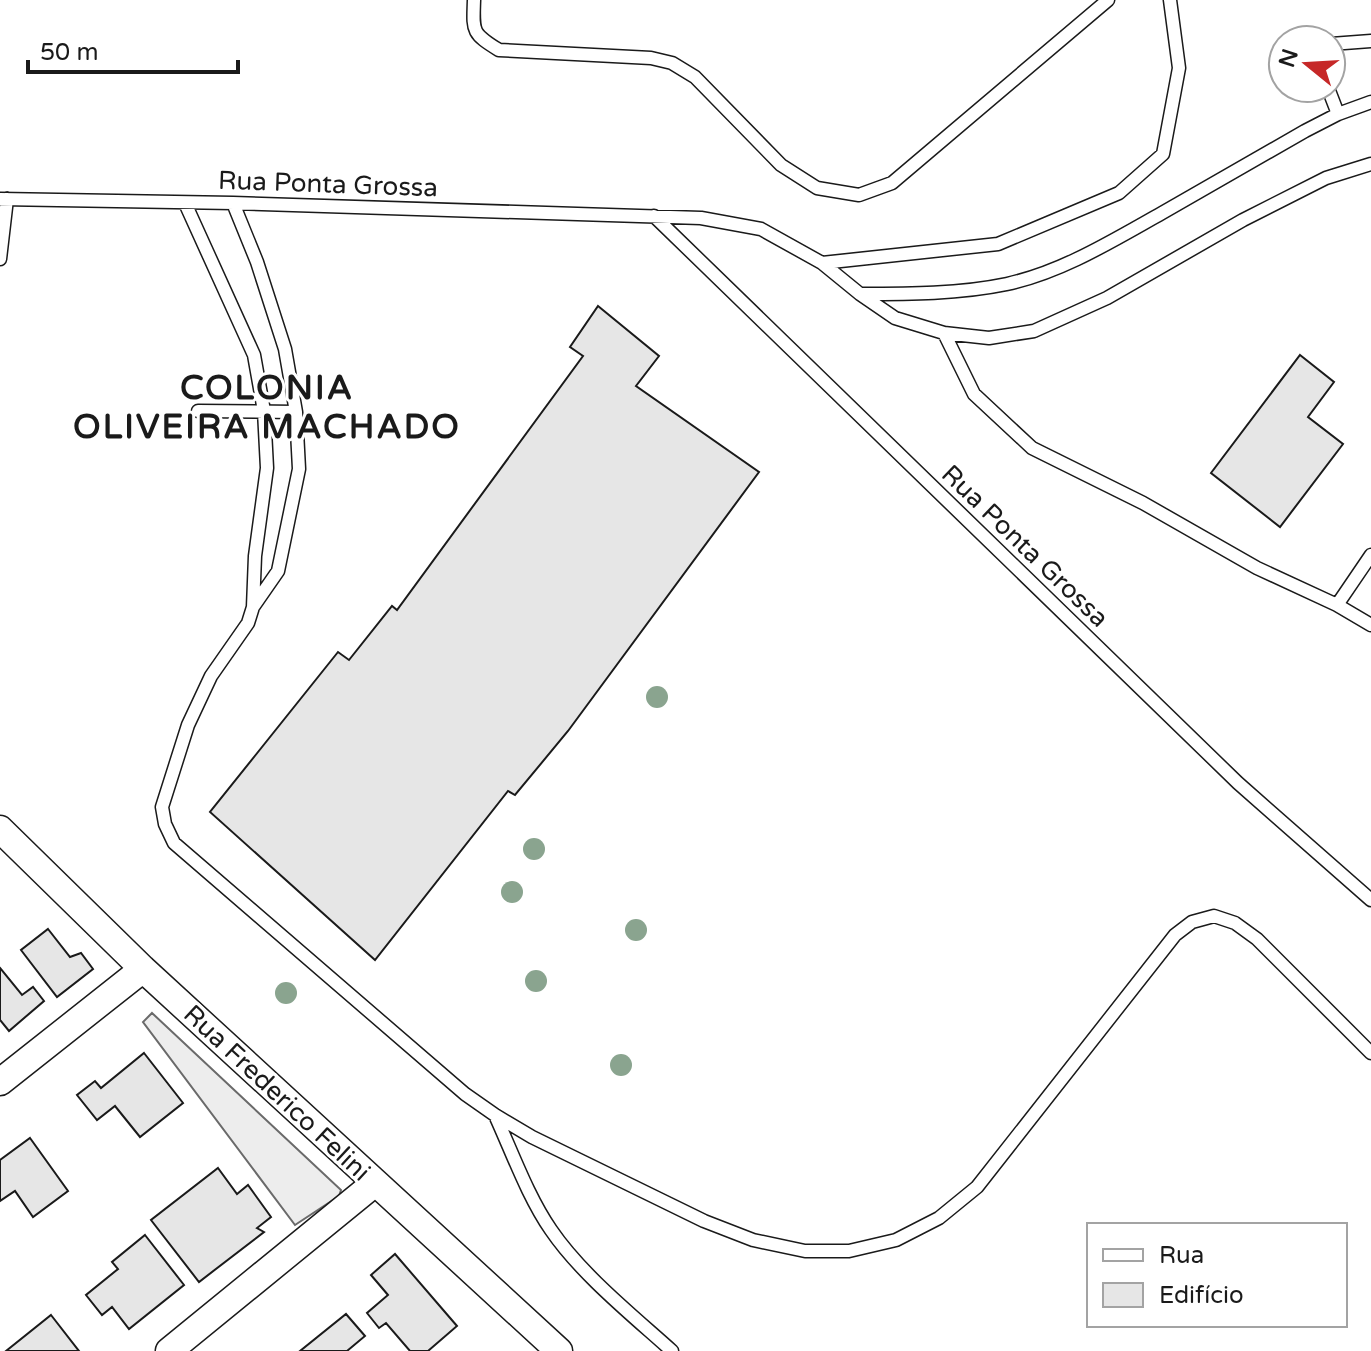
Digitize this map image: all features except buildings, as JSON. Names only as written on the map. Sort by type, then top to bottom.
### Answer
[{"type":"street","name":"Rua Frederico Felini","points":[[0,829],[143,969],[559,1351]]},
{"type":"street","points":[[0,1082],[143,969]]},
{"type":"street","points":[[169,1351],[375,1183]]},
{"type":"lane","points":[[474,0],[474,28],[483,41],[499,50],[651,58],[672,63],[695,77],[781,165],[817,188],[859,195],[892,183],[1108,0]]},
{"type":"lane","points":[[822,263],[998,244],[1119,193],[1163,154],[1179,68],[1170,0]]},
{"type":"lane","points":[[1347,43],[1371,41]]},
{"type":"lane","points":[[860,294],[975,289],[1036,276],[1097,250],[1338,114],[1371,102]]},
{"type":"lane","points":[[1334,104],[1338,114]]},
{"type":"lane","name":"Rua Ponta Grossa","points":[[3,199],[701,218],[761,229],[822,263],[895,318],[944,333],[989,338],[1034,331],[1107,298],[1243,220],[1326,178],[1371,164]]},
{"type":"lane","points":[[0,259],[3,199]]},
{"type":"lane","points":[[185,203],[254,355],[264,411],[267,468],[255,556],[253,607],[248,623],[211,676],[188,725],[162,807],[165,824],[174,843],[440,1073],[495,1115],[532,1137],[704,1221],[753,1240],[805,1251],[849,1251],[896,1240],[939,1218],[977,1187],[1175,935],[1192,922],[1214,916],[1235,923],[1257,939],[1371,1053]]},
{"type":"lane","points":[[233,203],[257,262],[285,349],[296,412],[299,469],[278,571],[253,607]]},
{"type":"lane","name":"Rua Ponta Grossa","points":[[654,216],[1238,783],[1371,900]]},
{"type":"lane","points":[[944,333],[974,394],[1032,448],[1143,503],[1257,568],[1337,605],[1371,625]]},
{"type":"lane","points":[[198,411],[296,412]]},
{"type":"lane","points":[[1337,605],[1371,555]]},
{"type":"lane","points":[[495,1115],[549,1229],[572,1259],[672,1351]]},
{"type":"shaded area","points":[[152,1013],[341,1190],[339,1196],[295,1225],[143,1022]]},
{"type":"district","name":"COLONIA OLIVEIRA MACHADO","points":[[267,408]]}]
